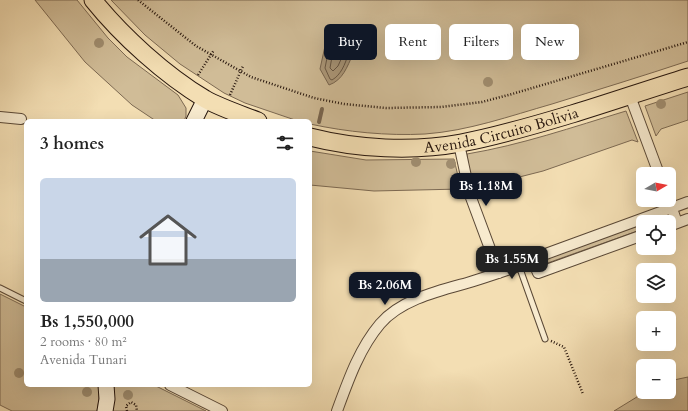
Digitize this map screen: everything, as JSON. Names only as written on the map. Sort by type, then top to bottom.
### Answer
[{"type":"main road","points":[[93,0],[128,37],[159,66],[205,98],[223,108],[253,119]]},
{"type":"main road","name":"Avenida Circuito Bolivia","points":[[312,137],[351,145],[387,148],[459,144],[516,131],[688,77]]},
{"type":"main road","points":[[195,119],[205,98]]},
{"type":"main road","points":[[105,411],[107,399],[106,387]]},
{"type":"street","points":[[630,96],[656,167]]},
{"type":"street","points":[[0,117],[21,119]]},
{"type":"street","points":[[459,144],[470,194],[499,273]]},
{"type":"street","points":[[676,203],[688,202]]},
{"type":"street","points":[[642,215],[662,207]]},
{"type":"street","points":[[636,218],[532,259],[538,273],[636,238]]},
{"type":"street","points":[[676,223],[688,219]]},
{"type":"street","points":[[337,411],[350,376],[365,345],[381,323],[398,310],[420,297],[519,266]]},
{"type":"street","points":[[174,387],[222,411]]},
{"type":"lane","points":[[519,266],[545,339]]},
{"type":"lane","points":[[0,288],[24,300]]},
{"type":"path","points":[[138,0],[196,46],[251,77],[314,98],[344,104],[386,108],[441,107],[482,102],[688,42]]},
{"type":"path","points":[[198,75],[214,50]]},
{"type":"path","points":[[229,95],[244,66]]},
{"type":"path","points":[[545,339],[564,347],[583,394]]},
{"type":"path","points":[[127,411],[126,406],[131,402],[136,405],[137,411]]},
{"type":"shaded area","points":[[35,0],[77,0],[108,38],[127,57],[178,95],[186,108],[185,119],[153,119],[132,105],[85,62]]},
{"type":"shaded area","points":[[111,0],[688,0],[688,61],[552,104],[457,130],[425,134],[367,133],[312,124],[312,119],[292,119],[245,103],[224,93],[180,64],[145,35]]},
{"type":"shaded area","points":[[688,92],[688,120],[661,129],[656,136],[645,106]]},
{"type":"shaded area","points":[[626,111],[638,142],[632,140],[543,171],[476,188],[469,170],[467,154],[527,141]]},
{"type":"shaded area","points":[[312,151],[366,160],[454,159],[461,189],[374,191],[312,185]]},
{"type":"shaded area","points":[[636,227],[636,231],[542,265],[540,261]]},
{"type":"shaded area","points":[[0,294],[24,306],[24,387],[99,387],[99,400],[97,411],[12,411],[0,405]]},
{"type":"shaded area","points":[[688,377],[688,411],[614,411],[636,398],[636,399],[676,399],[676,380]]},
{"type":"shaded area","points":[[114,387],[158,387],[206,411],[111,411]]},
{"type":"water","points":[[324,51],[324,60],[350,60],[338,80],[329,85],[320,69]]},
{"type":"waterway","points":[[319,122],[322,109]]}]
